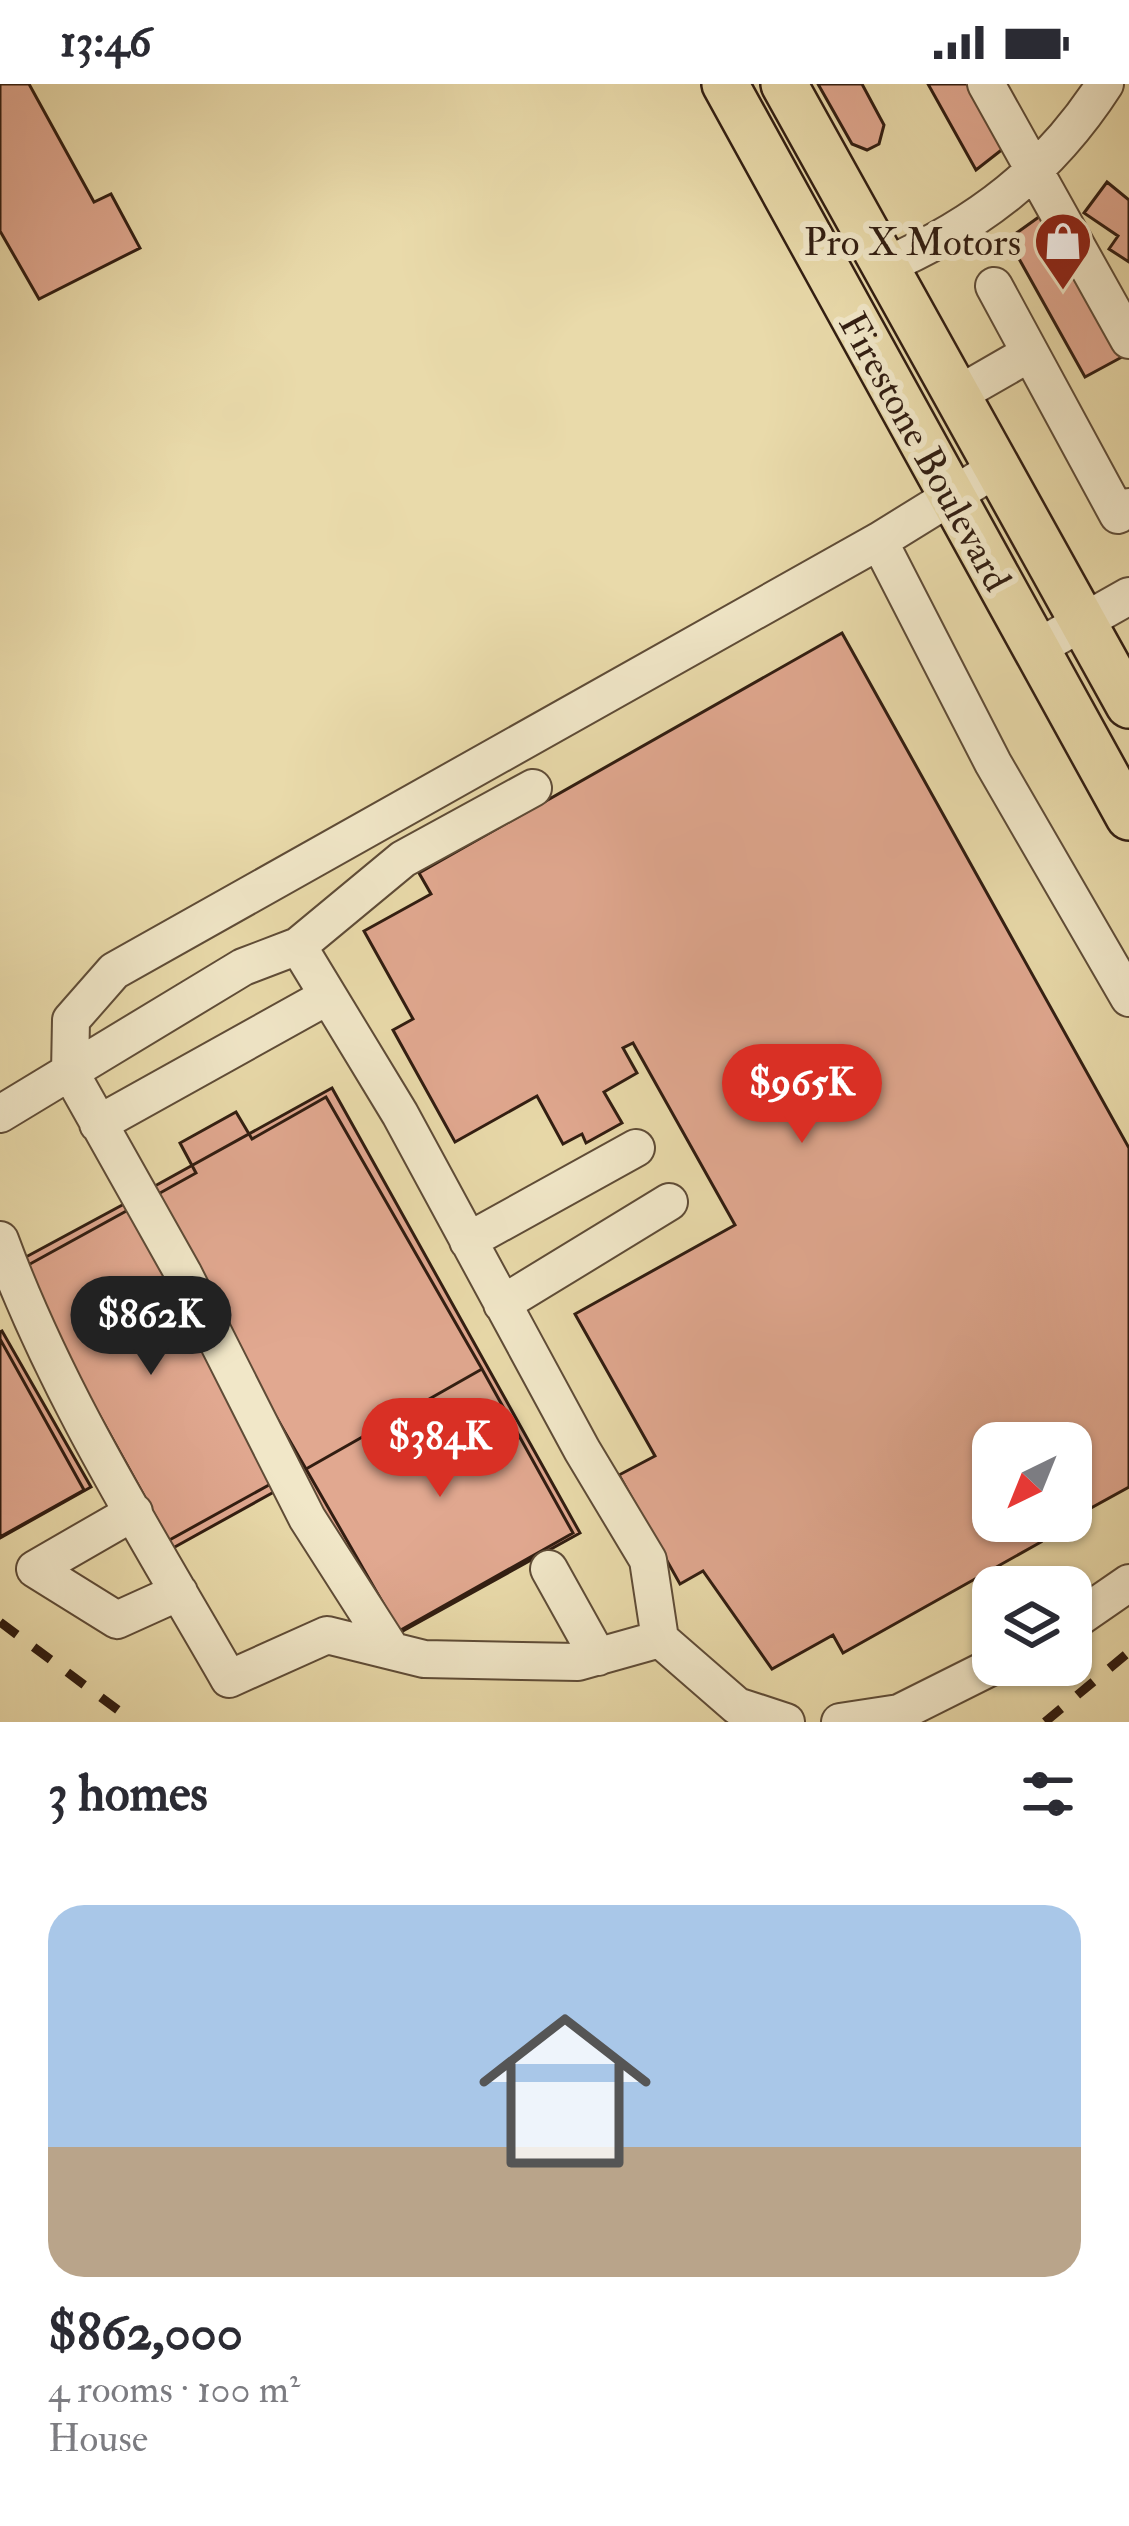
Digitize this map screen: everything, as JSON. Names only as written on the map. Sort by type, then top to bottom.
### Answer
[{"type":"main road","name":"Firestone Boulevard","points":[[725,84],[1129,817]]},
{"type":"main road","name":"Firestone Boulevard","points":[[784,84],[1129,705]]},
{"type":"street","points":[[986,84],[1129,340]]},
{"type":"street","points":[[885,266],[947,239],[1035,172],[1105,84]]},
{"type":"street","points":[[994,286],[1118,514],[1129,508]]},
{"type":"street","points":[[957,395],[1030,353]]},
{"type":"street","points":[[392,1651],[308,1518],[183,1273],[70,1072],[71,1020],[115,971],[879,541],[997,468]]},
{"type":"street","points":[[879,541],[993,764],[1129,998]]},
{"type":"street","points":[[1035,649],[1129,596]]},
{"type":"street","points":[[0,1114],[243,967],[298,946],[403,859],[533,788]]},
{"type":"street","points":[[298,946],[400,1114],[648,1560],[660,1639],[737,1706],[786,1722]]},
{"type":"street","points":[[98,1124],[328,996]]},
{"type":"street","points":[[468,1241],[636,1148]]},
{"type":"street","points":[[502,1304],[669,1202]]},
{"type":"street","points":[[0,1240],[29,1319],[229,1679],[327,1635],[424,1659],[578,1662],[660,1639]]},
{"type":"street","points":[[134,1512],[35,1569],[117,1620],[179,1592]]},
{"type":"street","points":[[549,1569],[598,1657]]},
{"type":"street","points":[[1092,1609],[1129,1583]]},
{"type":"street","points":[[840,1722],[899,1713],[972,1676]]},
{"type":"building","points":[[0,84],[29,84],[94,202],[111,194],[140,248],[39,299],[0,231]]},
{"type":"building","points":[[818,84],[862,84],[884,125],[879,144],[867,150],[852,144]]},
{"type":"building","points":[[928,84],[969,84],[1004,148],[976,170]]},
{"type":"building","points":[[1107,182],[1129,200],[1129,262],[1109,249],[1118,236],[1084,213]]},
{"type":"building","points":[[1043,214],[1122,357],[1085,377],[1008,239]]},
{"type":"building","points":[[842,633],[1129,1148],[1129,1487],[1092,1507],[1092,1422],[972,1422],[972,1542],[1041,1542],[998,1566],[972,1566],[972,1581],[843,1653],[833,1635],[772,1669],[703,1571],[680,1584],[619,1475],[655,1456],[575,1314],[735,1225],[633,1043],[623,1048],[637,1073],[604,1092],[622,1123],[586,1143],[582,1134],[563,1144],[537,1096],[455,1142],[393,1030],[413,1019],[364,931],[431,894],[419,873]]},
{"type":"building","points":[[332,1088],[580,1533],[392,1637],[144,1192]]},
{"type":"building","points":[[326,1097],[482,1369],[306,1469],[151,1198],[196,1173],[180,1143],[236,1112],[252,1139]]},
{"type":"building","points":[[126,1203],[278,1480],[164,1543],[11,1265]]},
{"type":"building","points":[[130,1209],[283,1487],[173,1548],[19,1270]]},
{"type":"building","points":[[0,1332],[91,1487],[0,1538]]},
{"type":"building","points":[[0,1339],[84,1490],[0,1537]]},
{"type":"building","points":[[482,1369],[573,1533],[399,1631],[306,1469]]},
{"type":"railway","points":[[0,1622],[134,1722]]},
{"type":"railway","points":[[1045,1722],[1129,1652]]},
{"type":"place","name":"Pro X Motors","points":[[1063,292]]}]
